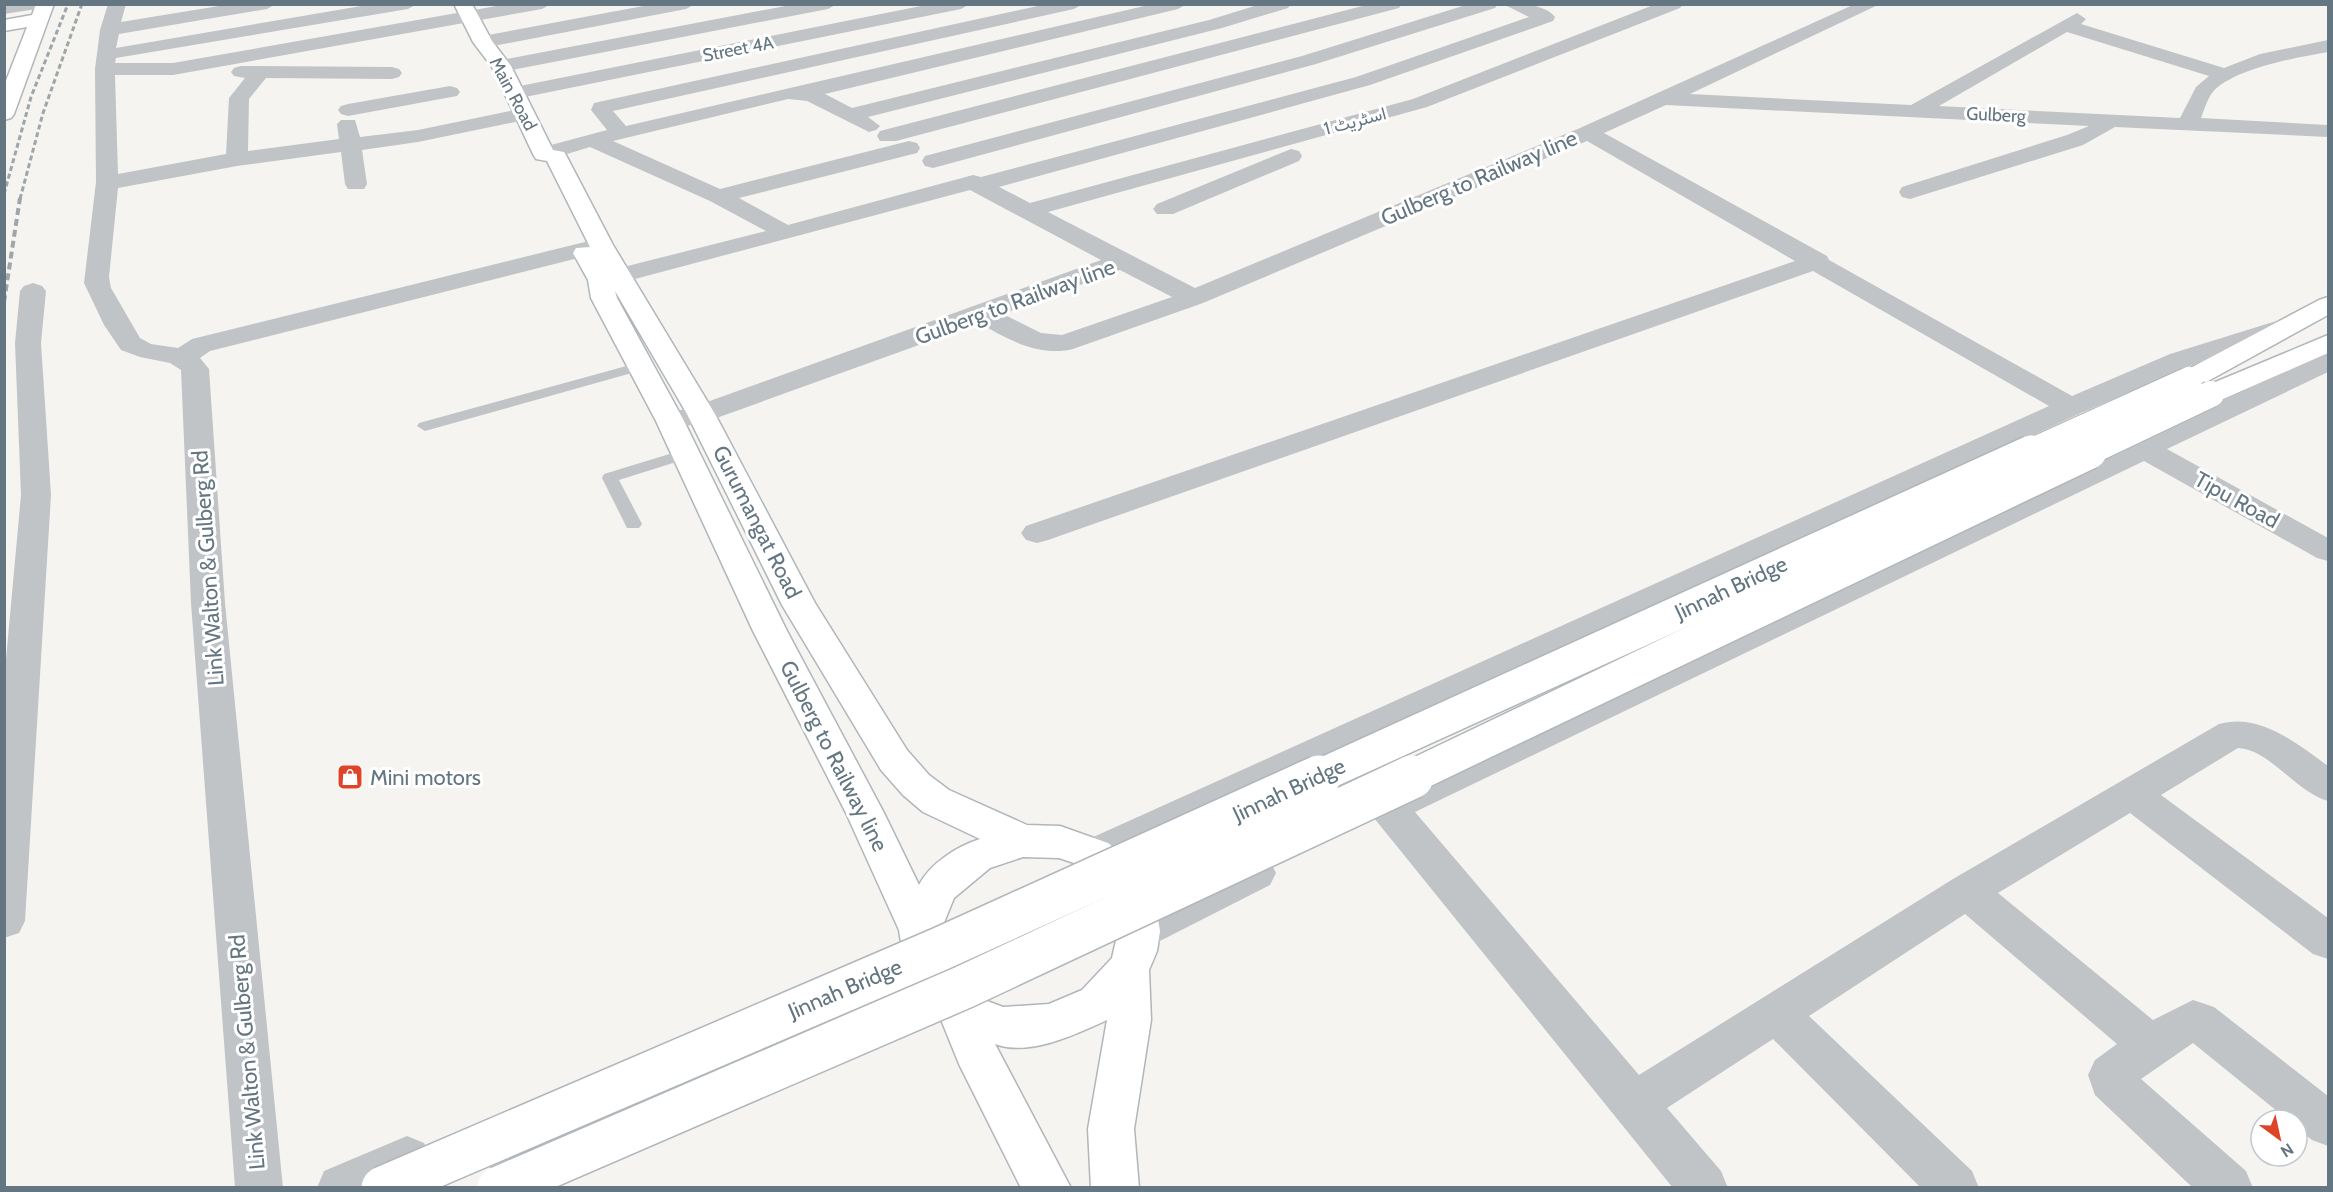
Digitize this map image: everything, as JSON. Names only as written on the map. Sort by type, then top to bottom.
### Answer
[{"type":"main road","points":[[4,26],[40,9]]},
{"type":"main road","points":[[4,114],[40,9]]},
{"type":"main road","name":"Main Road","points":[[466,11],[483,42],[501,66],[544,154]]},
{"type":"main road","name":"Gurumangat Road","points":[[544,154],[556,158],[592,248],[686,418],[894,760],[916,785],[936,801],[1023,841]]},
{"type":"main road","points":[[610,278],[604,298],[641,366],[686,418]]},
{"type":"main road","points":[[2200,387],[2282,328],[2328,305]]},
{"type":"main road","points":[[2200,387],[2328,343]]},
{"type":"main road","name":"Jinnah Bridge","points":[[383,1188],[940,949],[2200,387]]},
{"type":"main road","name":"Jinnah Bridge","points":[[499,1188],[975,982],[1541,716],[2200,387]]},
{"type":"main road","name":"Gulberg to Railway line","points":[[686,418],[686,454],[770,631],[865,813],[921,934]]},
{"type":"main road","points":[[1047,1188],[975,1050],[956,1007],[927,974],[921,934],[938,887],[976,856],[1023,841],[1060,842],[1094,854],[1119,874],[1135,901],[1129,1020],[1111,1129],[1115,1188]]},
{"type":"main road","points":[[956,1007],[1003,1026],[1052,1024],[1097,1004],[1133,950]]},
{"type":"street","points":[[115,28],[267,4]]},
{"type":"street","points":[[115,28],[408,4]]},
{"type":"street","points":[[173,69],[466,11],[542,4]]},
{"type":"street","points":[[483,42],[686,4]]},
{"type":"street","points":[[501,66],[828,4]]},
{"type":"street","name":"Street 4A","points":[[515,93],[961,4]]},
{"type":"street","points":[[620,132],[601,110],[602,107],[1074,4]]},
{"type":"street","points":[[850,115],[1215,24],[1282,4]]},
{"type":"street","points":[[888,136],[1260,41],[1393,4]]},
{"type":"street","points":[[933,161],[1309,60],[1436,23],[1490,4]]},
{"type":"street","points":[[610,278],[1363,81],[1546,17],[1512,4]]},
{"type":"street","points":[[1538,14],[1563,4]]},
{"type":"street","name":"اسٹریٹ 1","points":[[1027,211],[1420,103],[1674,4]]},
{"type":"street","name":"Gulberg to Railway line","points":[[686,418],[983,314],[1121,261],[1194,298],[1588,133],[1871,4]]},
{"type":"street","points":[[803,93],[1171,5],[1420,103]]},
{"type":"street","points":[[4,9],[40,9]]},
{"type":"street","points":[[1915,111],[2072,23],[2228,75]]},
{"type":"street","points":[[115,28],[173,69],[354,80],[392,73]]},
{"type":"street","points":[[115,28],[107,183],[97,284],[124,339],[137,348],[150,353],[183,357],[201,345],[592,248]]},
{"type":"street","points":[[2187,124],[2209,84],[2279,55],[2328,46]]},
{"type":"street","points":[[356,51],[354,80],[348,110],[356,184]]},
{"type":"street","points":[[237,159],[238,98],[260,73]]},
{"type":"street","points":[[348,110],[450,92]]},
{"type":"street","points":[[544,154],[620,132],[789,93],[803,93],[813,95],[1121,261]]},
{"type":"street","name":"Gulberg","points":[[1663,99],[2328,131]]},
{"type":"street","points":[[1165,209],[1420,103]]},
{"type":"street","points":[[107,183],[237,159],[418,136],[525,114]]},
{"type":"street","points":[[1910,192],[2075,140],[2101,128],[2110,120]]},
{"type":"street","points":[[1588,133],[1818,261],[2071,407]]},
{"type":"street","points":[[592,140],[718,196],[777,227],[779,235]]},
{"type":"street","points":[[718,196],[909,148]]},
{"type":"street","points":[[1037,533],[1818,261]]},
{"type":"street","points":[[4,921],[36,495],[28,343],[33,291]]},
{"type":"street","points":[[983,314],[1031,340],[1065,343],[1194,298]]},
{"type":"street","points":[[1094,854],[2071,407],[2180,360],[2282,328]]},
{"type":"street","name":"Link Walton & Gulberg Rd","points":[[183,357],[190,361],[195,369],[208,603],[259,1188]]},
{"type":"street","points":[[1133,950],[1388,807],[2319,366],[2328,357]]},
{"type":"street","name":"Tipu Road","points":[[2145,449],[2328,551]]},
{"type":"street","points":[[1633,1104],[1967,891],[2232,734],[2243,733],[2265,743],[2328,786]]},
{"type":"street","points":[[2130,793],[2328,941]]},
{"type":"street","points":[[1388,807],[1704,1188]]},
{"type":"street","points":[[1967,891],[2150,1045]]},
{"type":"street","points":[[341,1188],[921,934]]},
{"type":"street","points":[[540,1188],[956,1007]]},
{"type":"street","points":[[1776,1013],[1955,1188]]},
{"type":"street","points":[[2229,1188],[2111,1080],[2111,1075],[2150,1045],[2193,1020],[2199,1021],[2328,1124]]},
{"type":"lane","points":[[425,426],[641,366]]},
{"type":"lane","points":[[633,524],[610,478],[686,454]]},
{"type":"railway","points":[[4,194],[31,97],[68,4]]},
{"type":"railway","points":[[20,199],[43,113],[82,4]]},
{"type":"railway","points":[[4,302],[20,198]]},
{"type":"place","name":"Mini motors","points":[[350,777]]}]
